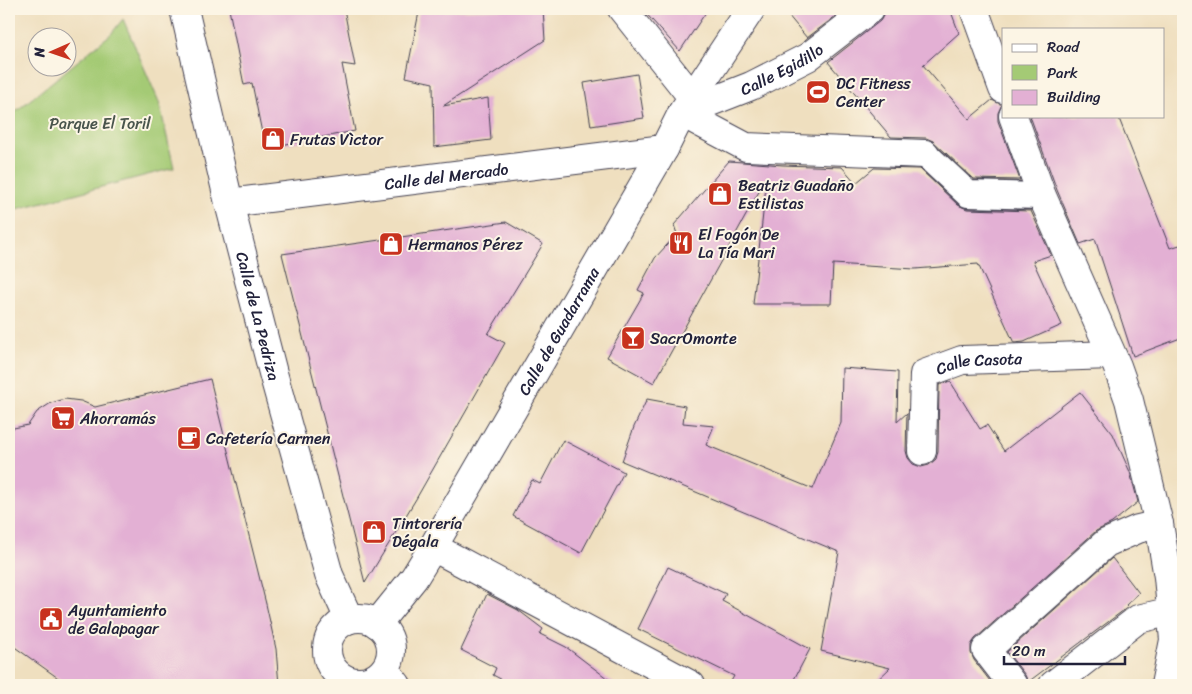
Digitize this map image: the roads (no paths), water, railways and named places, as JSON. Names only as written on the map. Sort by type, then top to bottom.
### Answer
[{"type":"street","name":"Calle de La Pedriza","points":[[184,9],[229,203],[273,374],[329,575],[349,620]]},
{"type":"street","points":[[622,9],[687,105],[746,147],[925,154],[968,194],[1042,196]]},
{"type":"street","name":"Calle de Guadarrama","points":[[377,624],[414,578],[433,547],[664,149],[687,105],[751,9]]},
{"type":"street","name":"Calle Egidillo","points":[[687,105],[751,86],[808,57],[870,9]]},
{"type":"street","points":[[974,9],[1002,86]]},
{"type":"street","points":[[1014,118],[1042,196],[1122,378],[1129,400],[1159,524],[1172,611],[1179,643],[1165,685]]},
{"type":"street","name":"Calle del Mercado","points":[[229,203],[664,149]]},
{"type":"street","name":"Calle Casota","points":[[922,451],[924,374],[962,360],[1111,355]]},
{"type":"street","points":[[1013,685],[986,650],[1106,543],[1138,529],[1159,524]]},
{"type":"street","points":[[433,547],[691,685]]},
{"type":"street","points":[[1054,685],[1138,619],[1172,611]]},
{"type":"street","points":[[363,618],[377,624],[386,632],[390,645],[391,677],[376,678],[364,682],[336,680],[328,659],[327,650],[330,636],[338,626],[349,620],[363,618]]},
{"type":"place","name":"DC Fitness Center","points":[[818,92]]},
{"type":"place","name":"Frutas Vìctor","points":[[273,139]]},
{"type":"place","name":"Beatriz Guadaño Estilistas","points":[[720,194]]},
{"type":"place","name":"El Fogón De La Tía Mari","points":[[681,243]]},
{"type":"place","name":"Hermanos Pérez","points":[[391,244]]},
{"type":"place","name":"SacrOmonte","points":[[633,338]]},
{"type":"place","name":"Ahorramás","points":[[63,418]]},
{"type":"place","name":"Cafetería Carmen","points":[[189,438]]},
{"type":"place","name":"Tintorería Dégala","points":[[374,532]]},
{"type":"place","name":"Ayuntamiento de Galapagar","points":[[51,619]]},
{"type":"park label","name":"Parque El Toril","points":[[100,123]]}]
